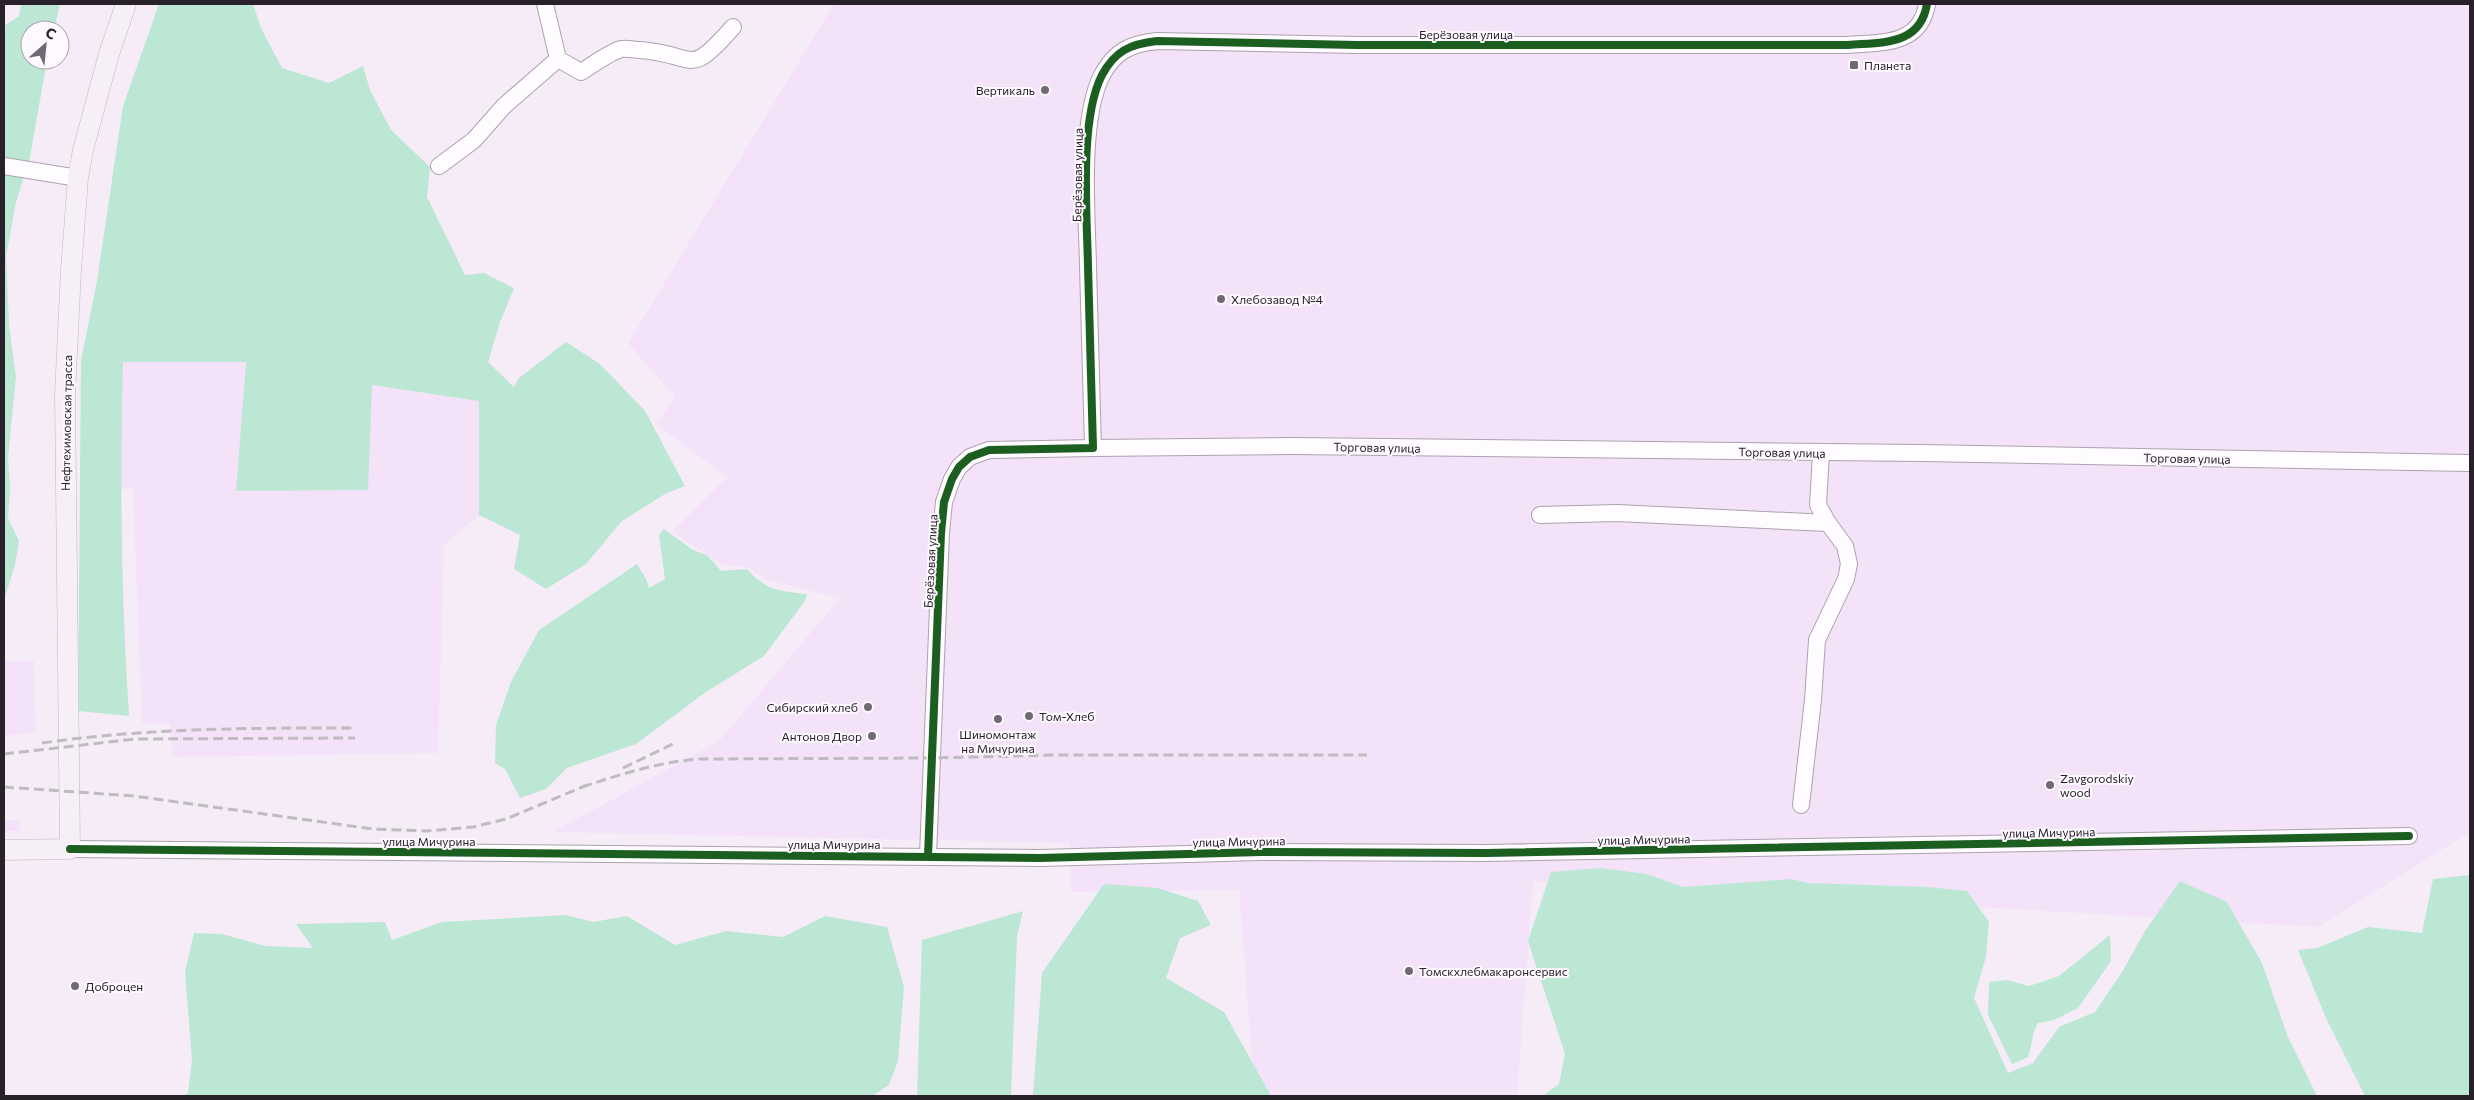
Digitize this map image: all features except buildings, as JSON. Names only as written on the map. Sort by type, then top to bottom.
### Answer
[{"type":"main road","name":"Нефтехимовская трасса","points":[[70,849],[65,394],[71,270],[78,178],[93,108],[126,4]]},
{"type":"main road","name":"улица Мичурина","points":[[4,850],[70,849]]},
{"type":"street","points":[[545,4],[558,59],[581,72],[621,49],[645,51],[686,61],[699,60],[708,54],[733,27]]},
{"type":"street","name":"Берёзовая улица","points":[[928,856],[941,533],[944,502],[952,479],[959,467],[970,457],[989,450],[1093,448],[1086,207],[1088,127],[1092,104],[1102,75],[1113,59],[1127,47],[1156,41],[1357,45],[1793,47],[1889,42],[1910,35],[1925,14],[1927,4]]},
{"type":"street","points":[[439,166],[474,140],[504,106],[558,59]]},
{"type":"street","points":[[4,166],[78,178]]},
{"type":"street","name":"Торговая улица","points":[[1093,448],[1291,446],[2470,463]]},
{"type":"street","points":[[1801,805],[1813,700],[1817,640],[1846,579],[1849,564],[1845,546],[1828,523],[1818,505],[1821,453]]},
{"type":"street","points":[[1540,515],[1616,513],[1828,523]]},
{"type":"street","name":"улица Мичурина","points":[[70,849],[1040,858],[1261,852],[1496,853],[2409,836]]},
{"type":"shaded area","points":[[834,4],[2470,4],[2470,832],[2318,927],[1533,881],[1517,1096],[1255,1096],[1239,890],[1071,892],[1070,843],[553,832],[719,741],[840,598],[767,580],[748,567],[723,565],[672,532],[727,477],[656,424],[675,397],[628,343]]},
{"type":"shaded area","points":[[123,361],[246,362],[236,491],[372,385],[479,401],[479,515],[444,545],[438,753],[173,757],[170,724],[142,723],[133,489],[120,489]]},
{"type":"shaded area","points":[[4,661],[34,661],[36,732],[4,736]]},
{"type":"shaded area","points":[[4,820],[20,820],[20,831],[4,831]]},
{"type":"green space","points":[[21,4],[60,4],[56,20],[20,20],[20,70],[45,70],[30,157],[16,202],[6,256],[9,326],[16,376],[8,457],[10,488],[8,518],[19,541],[15,565],[4,600],[4,26],[19,16]]},
{"type":"green space","points":[[159,4],[253,4],[261,28],[282,68],[329,83],[363,66],[370,90],[391,130],[430,167],[427,197],[465,275],[484,273],[514,288],[500,322],[488,362],[514,387],[519,378],[566,342],[600,364],[645,411],[685,486],[665,494],[622,521],[586,564],[546,589],[514,569],[520,535],[479,515],[479,401],[372,385],[368,490],[236,491],[246,362],[123,362],[122,539],[129,716],[78,711],[81,360],[97,281],[123,106]]},
{"type":"green space","points":[[664,529],[693,550],[707,555],[721,571],[747,569],[761,582],[774,589],[807,594],[805,601],[764,656],[706,692],[636,744],[567,768],[546,789],[520,798],[505,769],[495,763],[496,725],[511,682],[539,630],[637,564],[649,588],[665,579],[659,535]]},
{"type":"green space","points":[[1600,868],[1647,874],[1683,887],[1791,879],[1808,883],[1927,887],[1967,891],[1989,922],[1986,957],[1974,998],[2008,1073],[2033,1063],[2059,1027],[2095,1012],[2122,972],[2145,931],[2180,881],[2227,902],[2262,963],[2288,1037],[2317,1096],[1543,1096],[1559,1084],[1565,1054],[1528,941],[1551,872]]},
{"type":"green space","points":[[2470,875],[2470,1096],[2365,1096],[2326,1018],[2298,950],[2317,948],[2368,927],[2422,933],[2433,879]]},
{"type":"green space","points":[[1104,884],[1158,888],[1198,901],[1211,925],[1180,938],[1166,978],[1224,1012],[1271,1096],[1033,1096],[1042,973]]},
{"type":"green space","points":[[1023,911],[1017,936],[1011,1096],[917,1096],[922,940]]},
{"type":"green space","points":[[566,915],[593,922],[627,916],[675,945],[726,931],[783,937],[825,916],[887,927],[904,987],[898,1061],[889,1085],[875,1094],[875,1096],[182,1096],[188,1093],[192,1060],[185,972],[194,933],[222,934],[265,946],[313,948],[296,924],[385,922],[392,940],[442,922]]},
{"type":"green space","points":[[2110,935],[2111,961],[2078,1008],[2054,1020],[2038,1023],[2034,1031],[2028,1057],[2012,1064],[1988,1015],[1989,982],[2007,980],[2029,986],[2059,976]]},
{"type":"railway","points":[[42,743],[120,734],[159,732],[354,728]]},
{"type":"railway","points":[[4,754],[135,739],[355,738]]},
{"type":"railway","points":[[623,768],[675,743]]},
{"type":"railway","points":[[582,787],[655,766],[700,759],[932,758],[1056,755],[1367,755]]},
{"type":"railway","points":[[4,787],[134,796],[373,829],[427,831],[473,827],[506,819],[587,785]]},
{"type":"cycle path","points":[[928,856],[941,533],[944,502],[952,479],[959,467],[970,457],[989,450],[1093,448],[1086,195],[1087,142],[1095,94],[1102,75],[1118,54],[1139,44],[1157,41],[1357,45],[1848,45],[1886,42],[1908,35],[1923,18],[1927,4]]},
{"type":"cycle path","points":[[70,849],[1040,858],[1261,852],[1486,853],[2409,836]]},
{"type":"place","name":"Планета","points":[[1854,65]]},
{"type":"place","name":"Вертикаль","points":[[1045,90]]},
{"type":"place","name":"Хлебозавод №4","points":[[1221,299]]},
{"type":"place","name":"Сибирский хлеб","points":[[868,707]]},
{"type":"place","name":"Том-Хлеб","points":[[1029,716]]},
{"type":"place","name":"Шиномонтаж на Мичурина","points":[[998,719]]},
{"type":"place","name":"Антонов Двор","points":[[872,736]]},
{"type":"place","name":"Zavgorodskiy wood","points":[[2050,785]]},
{"type":"place","name":"Томскхлебмакаронсервис","points":[[1409,971]]},
{"type":"place","name":"Доброцен","points":[[75,986]]}]
